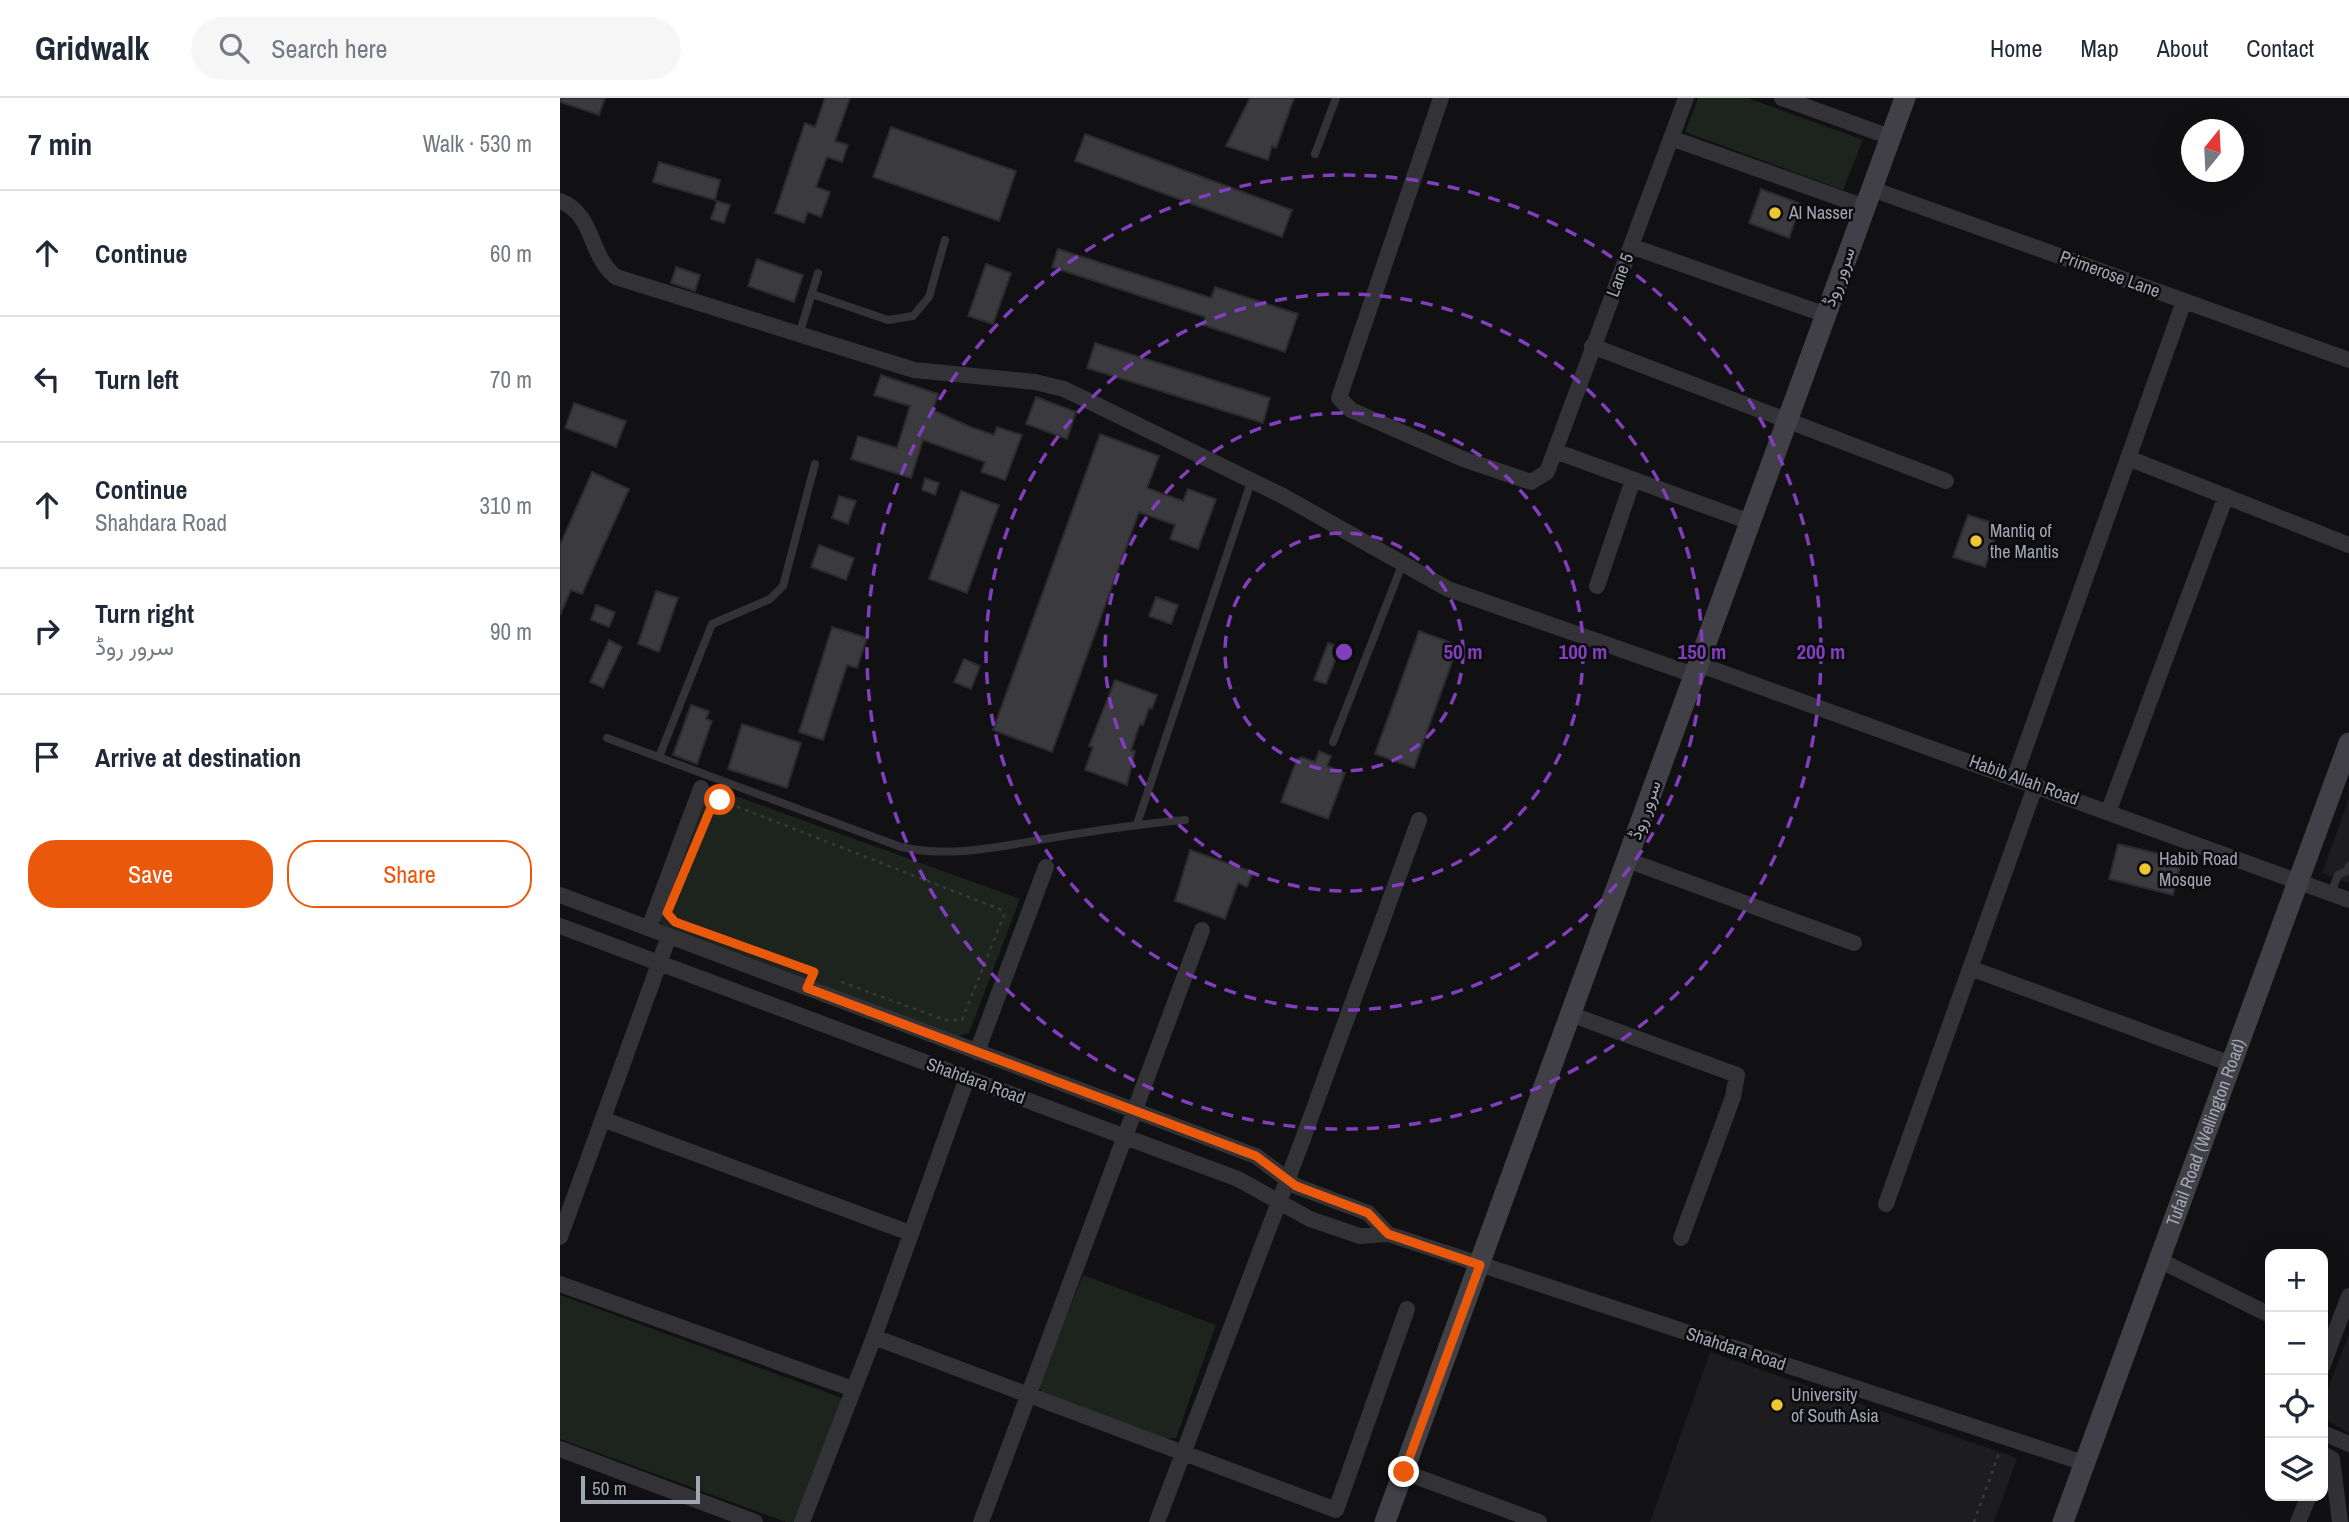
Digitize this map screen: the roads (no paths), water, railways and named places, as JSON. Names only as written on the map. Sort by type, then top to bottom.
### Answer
[{"type":"street","name":"Lane 5","points":[[1441,98],[1339,398],[1351,410],[1521,480],[1541,479],[1547,472],[1686,98]]},
{"type":"street","points":[[1782,98],[1890,137]]},
{"type":"street","name":"سرور روڈ","points":[[1385,1522],[1905,98]]},
{"type":"street","name":"Primerose Lane","points":[[1671,138],[1868,198],[2185,301],[2349,360]]},
{"type":"street","name":"Habib Allah Road","points":[[560,201],[568,204],[586,222],[600,262],[615,277],[914,370],[1051,384],[1328,520],[1402,565],[1448,589],[2015,776],[2349,900]]},
{"type":"street","points":[[1631,246],[1826,315]]},
{"type":"street","points":[[2015,776],[2185,301]]},
{"type":"street","points":[[1592,346],[1788,418],[1946,481]]},
{"type":"street","points":[[1555,451],[1750,522]]},
{"type":"street","points":[[2128,458],[2349,545]]},
{"type":"street","points":[[1597,586],[1633,480]]},
{"type":"street","points":[[2109,810],[2226,496]]},
{"type":"street","name":"Tufail Road (Wellington Road)","points":[[2063,1522],[2349,743]]},
{"type":"street","points":[[1886,1204],[2036,784]]},
{"type":"street","points":[[649,928],[701,788]]},
{"type":"street","points":[[1157,1522],[1279,1203],[1419,820]]},
{"type":"street","points":[[1627,860],[1854,943]]},
{"type":"street","points":[[977,1052],[1046,867]]},
{"type":"street","name":"Shahdara Road","points":[[560,895],[1256,1156],[1287,1180],[1315,1194],[1368,1213],[1388,1234]]},
{"type":"street","name":"Shahdara Road","points":[[560,926],[1251,1184],[1310,1219],[1360,1236],[1388,1234],[2084,1463]]},
{"type":"street","points":[[981,1522],[1202,930]]},
{"type":"street","points":[[560,1237],[605,1120],[669,936]]},
{"type":"street","points":[[1970,968],[2231,1064]]},
{"type":"street","points":[[1570,1014],[1737,1075],[1733,1097],[1681,1238]]},
{"type":"street","points":[[802,1522],[874,1337],[967,1078]]},
{"type":"street","points":[[605,1120],[910,1233]]},
{"type":"street","points":[[2159,1260],[2265,1313]]},
{"type":"street","points":[[560,1284],[853,1389]]},
{"type":"street","points":[[2328,1339],[2349,1296]]},
{"type":"street","points":[[874,1337],[1028,1394],[1334,1516],[1407,1309]]},
{"type":"street","points":[[2328,1436],[2349,1444]]},
{"type":"street","points":[[560,1449],[755,1522]]},
{"type":"street","points":[[2328,1458],[2332,1459],[2340,1522]]},
{"type":"street","points":[[1404,1472],[1539,1522]]},
{"type":"street","points":[[2298,1522],[2307,1501]]},
{"type":"lane","points":[[1315,154],[1336,98]]},
{"type":"lane","points":[[812,294],[888,320],[913,316],[929,297],[945,240]]},
{"type":"lane","points":[[799,335],[818,273]]},
{"type":"lane","points":[[659,757],[712,624],[770,599],[778,594],[783,586],[814,464]]},
{"type":"lane","points":[[1137,824],[1251,482]]},
{"type":"lane","points":[[1333,742],[1402,565]]},
{"type":"lane","points":[[607,738],[920,851],[966,852],[1137,824],[1185,820]]},
{"type":"lane","points":[[2331,893],[2338,875],[2347,871],[2349,866]]},
{"type":"place","name":"Al Nasser","points":[[1775,213]]},
{"type":"place","name":"Mantiq of the Mantis","points":[[1976,541]]},
{"type":"place","name":"Habib Road Mosque","points":[[2145,869]]},
{"type":"place","name":"University of South Asia","points":[[1777,1405]]}]
